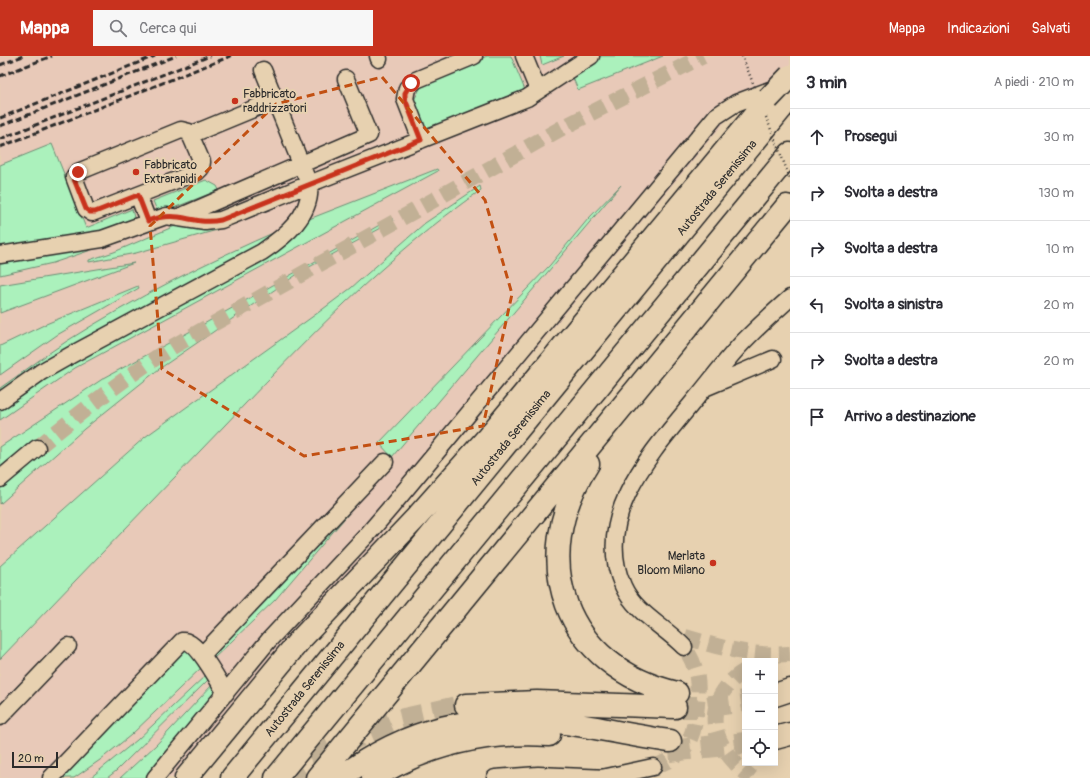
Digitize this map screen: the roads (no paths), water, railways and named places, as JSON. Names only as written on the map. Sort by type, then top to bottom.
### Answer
[{"type":"highway","points":[[186,778],[299,641],[426,507],[488,437],[768,99],[790,76]]},
{"type":"highway","name":"Autostrada Serenissima","points":[[232,778],[790,98]]},
{"type":"highway","points":[[276,778],[790,154]]},
{"type":"highway","points":[[466,705],[537,702],[676,700],[628,676],[597,653],[586,640],[569,611],[564,594],[558,559],[561,526],[573,492],[594,455],[671,360],[788,204]]},
{"type":"highway","points":[[317,778],[788,204]]},
{"type":"highway","points":[[340,778],[372,756],[398,742],[439,728],[483,720],[560,722],[669,746],[537,734],[510,735],[458,742],[432,749],[403,761],[372,778]]},
{"type":"highway","points":[[778,737],[790,734]]},
{"type":"street","points":[[421,140],[405,99],[407,88],[416,80],[474,56]]},
{"type":"street","points":[[524,56],[538,90]]},
{"type":"street","points":[[0,255],[102,239],[148,221],[166,216],[205,222],[221,220],[527,98],[590,56]]},
{"type":"street","points":[[0,401],[41,372],[262,252],[286,234],[300,217],[305,209],[310,194],[309,184],[263,70]]},
{"type":"street","points":[[179,217],[369,135],[346,79]]},
{"type":"street","points":[[155,778],[307,597],[367,535],[716,116],[736,102],[790,82]]},
{"type":"street","points":[[190,135],[275,100]]},
{"type":"street","points":[[181,130],[186,130],[190,135],[202,162],[199,170],[138,195],[92,213],[86,209],[74,177],[78,172],[181,130]]},
{"type":"street","points":[[138,195],[148,221]]},
{"type":"street","points":[[685,642],[652,620],[631,600],[623,586],[615,553],[615,535],[619,517],[628,493],[653,451],[745,340],[790,298]]},
{"type":"street","points":[[704,389],[773,359]]},
{"type":"street","points":[[0,479],[37,448]]},
{"type":"street","points":[[202,655],[384,462]]},
{"type":"street","points":[[51,778],[180,643],[187,641],[202,655],[226,693]]},
{"type":"street","points":[[0,717],[68,646]]},
{"type":"street","points":[[602,778],[653,767]]},
{"type":"street","points":[[495,778],[538,775],[608,778]]},
{"type":"tunnel","points":[[37,448],[104,395],[174,346],[560,129],[703,56]]},
{"type":"tunnel","points":[[685,637],[724,648],[749,653],[776,655],[790,654]]},
{"type":"tunnel","points":[[653,767],[665,762],[682,751],[687,744],[694,727],[698,689],[695,668],[684,647]]},
{"type":"tunnel","points":[[742,673],[732,681],[721,695],[716,707],[716,730],[726,752],[742,770],[752,778]]},
{"type":"tunnel","points":[[675,707],[704,707],[742,701]]},
{"type":"tunnel","points":[[283,778],[329,749],[395,721],[466,705]]},
{"type":"tunnel","points":[[669,751],[742,743]]},
{"type":"railway","points":[[0,65],[23,56]]},
{"type":"railway","points":[[0,76],[52,56]]},
{"type":"railway","points":[[0,118],[155,56]]},
{"type":"railway","points":[[0,126],[176,56]]},
{"type":"railway","points":[[0,139],[210,56]]},
{"type":"railway","points":[[0,147],[231,56]]},
{"type":"place","name":"Fabbricato raddrizzatori","points":[[235,101]]},
{"type":"place","name":"Fabbricato Extrarapidi","points":[[136,172]]},
{"type":"place","name":"Merlata Bloom Milano","points":[[713,563]]}]
